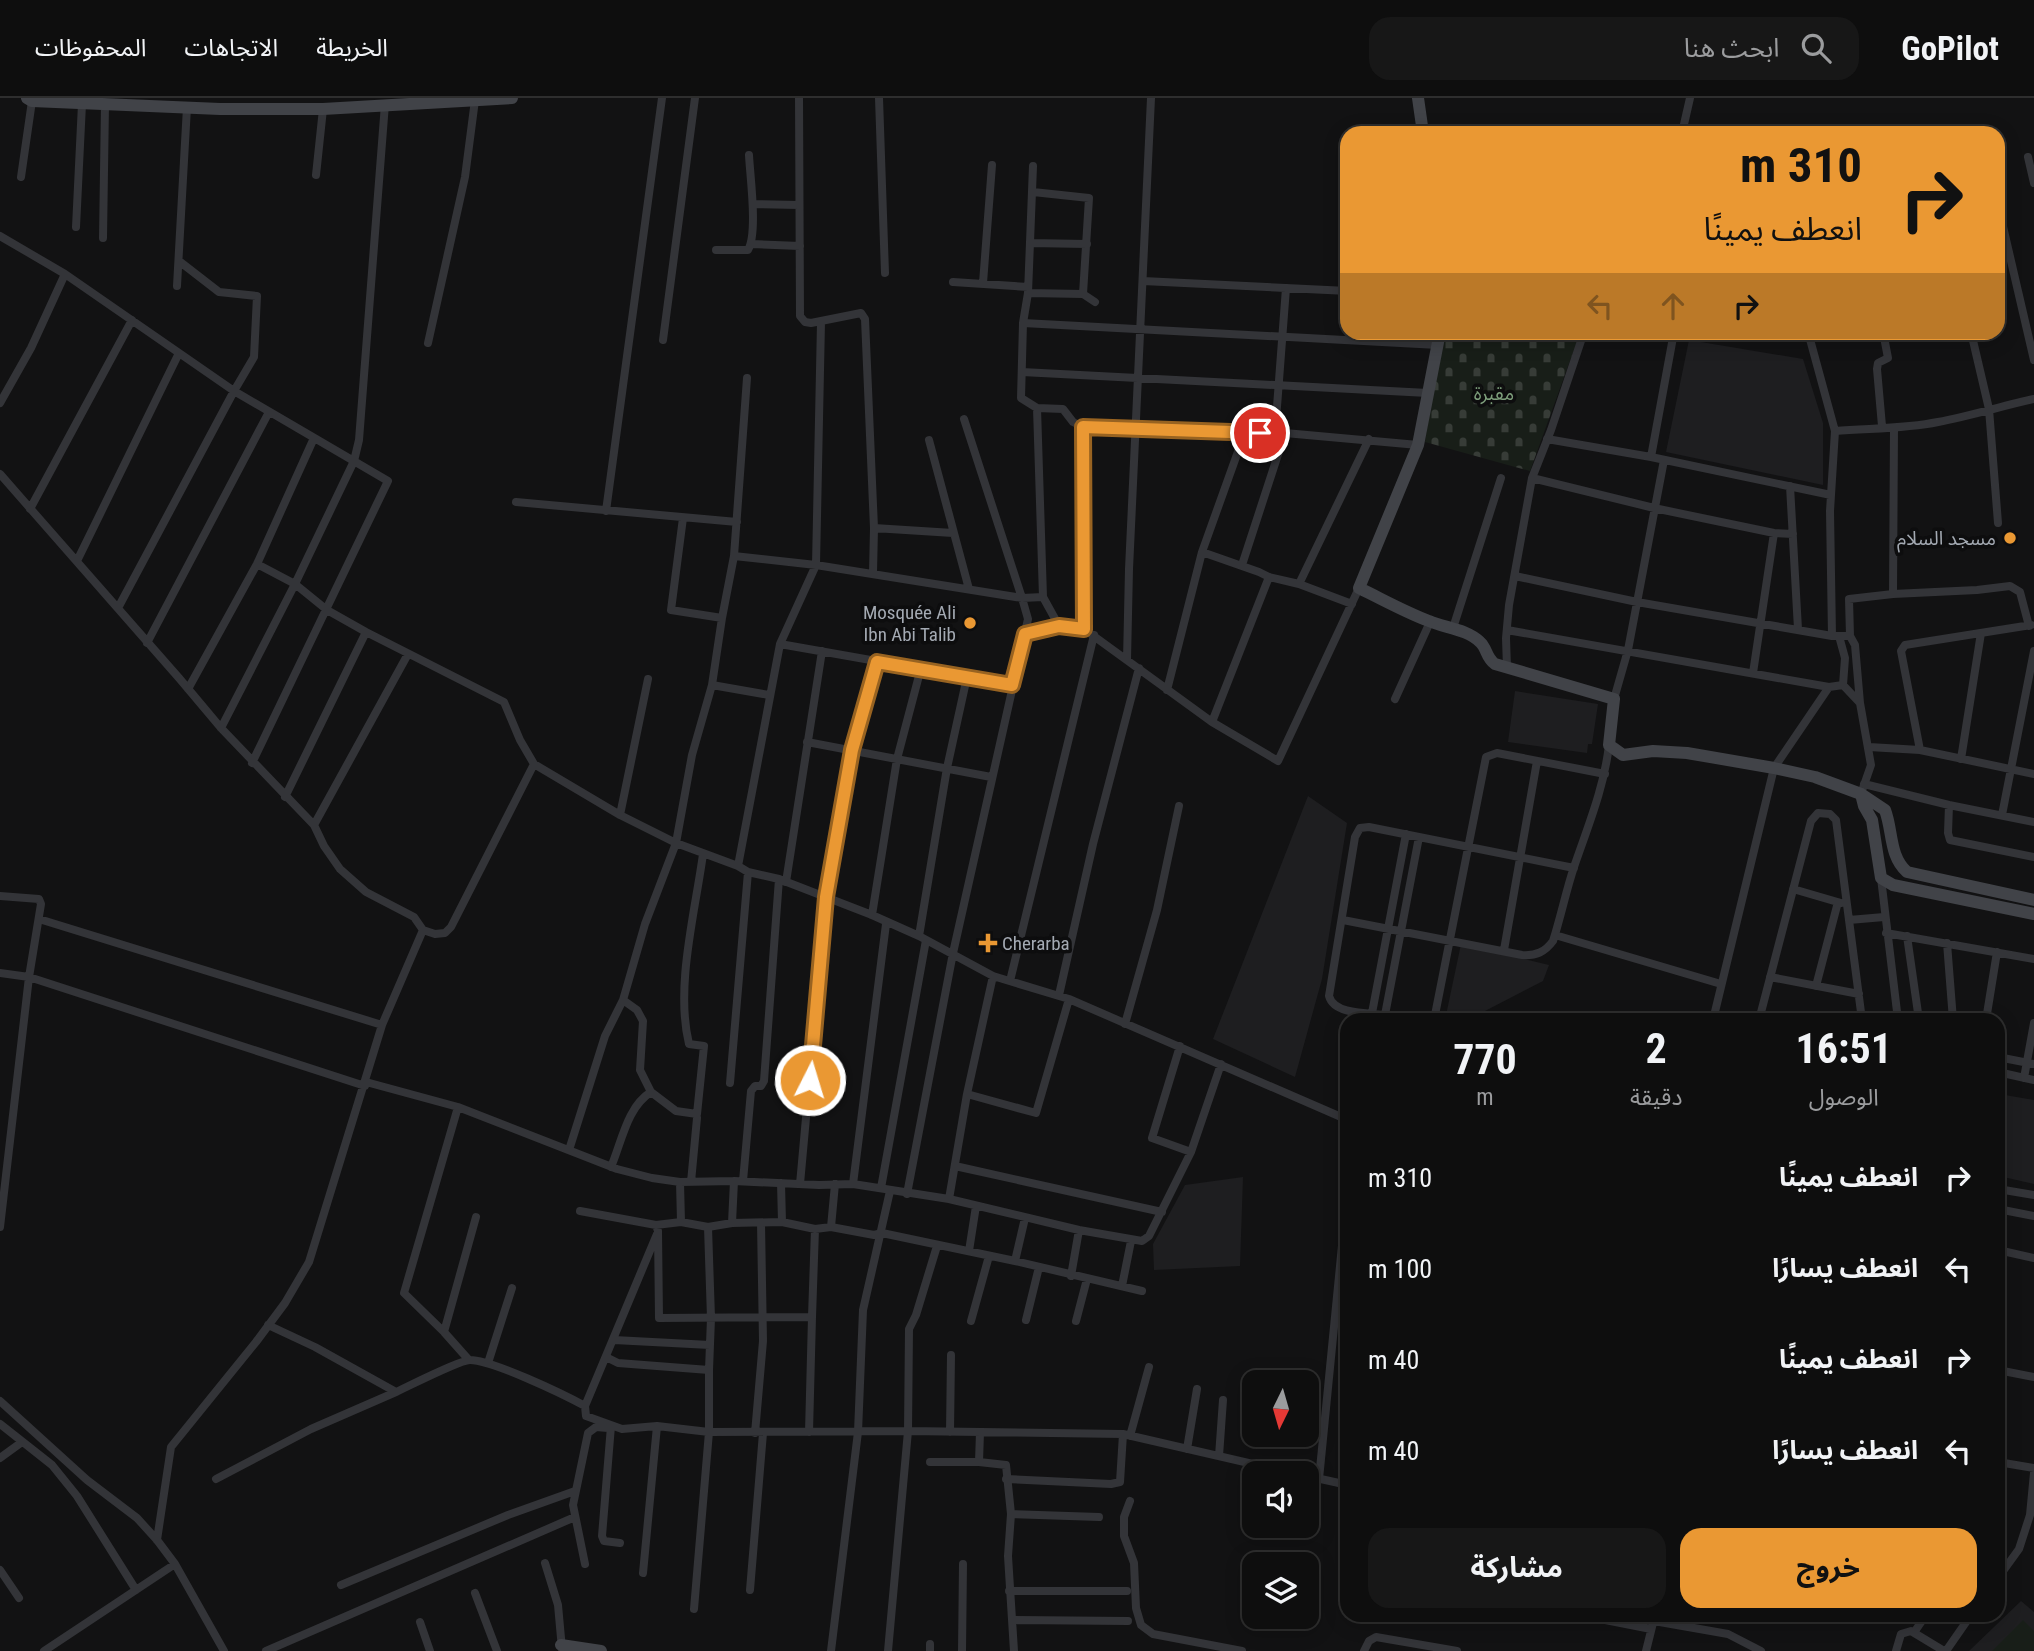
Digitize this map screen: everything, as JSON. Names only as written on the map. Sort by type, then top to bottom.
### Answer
[{"type":"street","points":[[21,177],[29,99],[171,102],[187,107],[323,109],[407,100],[512,98]]},
{"type":"street","points":[[606,511],[662,98]]},
{"type":"street","points":[[663,340],[695,98]]},
{"type":"street","points":[[799,98],[800,316],[805,321],[821,322],[861,313],[865,319],[874,528],[873,573]]},
{"type":"street","points":[[879,98],[885,273]]},
{"type":"street","points":[[1127,660],[1151,98]]},
{"type":"street","points":[[1418,98],[1422,126]]},
{"type":"street","points":[[1684,126],[1690,98]]},
{"type":"street","points":[[428,343],[465,177],[475,100]]},
{"type":"street","points":[[76,227],[95,102]]},
{"type":"street","points":[[95,102],[103,238]]},
{"type":"street","points":[[221,728],[296,584],[354,461],[359,440],[376,102]]},
{"type":"street","points":[[177,286],[187,107]]},
{"type":"street","points":[[316,175],[323,109]]},
{"type":"street","points":[[716,250],[748,250],[752,244],[753,204],[749,155]]},
{"type":"street","points":[[2028,157],[2034,183]]},
{"type":"street","points":[[983,283],[992,165]]},
{"type":"street","points":[[1033,166],[1021,398],[1037,408],[1063,409],[1073,422],[1083,427],[1280,433],[1418,445]]},
{"type":"street","points":[[1033,192],[1089,198],[1083,294]]},
{"type":"street","points":[[753,204],[799,205]]},
{"type":"street","points":[[2005,235],[2034,360]]},
{"type":"street","points":[[0,236],[65,274],[234,391],[388,481],[252,763]]},
{"type":"street","points":[[1030,243],[1087,244]]},
{"type":"street","points":[[752,244],[800,246]]},
{"type":"street","points":[[118,608],[254,357],[257,296],[219,292],[179,261]]},
{"type":"street","points":[[0,403],[32,348],[65,274]]},
{"type":"street","points":[[1143,281],[1340,291]]},
{"type":"street","points":[[953,282],[1083,294],[1094,302]]},
{"type":"street","points":[[1242,565],[1280,433],[1279,386],[1286,288]]},
{"type":"street","points":[[30,509],[132,320]]},
{"type":"street","points":[[738,866],[780,644],[816,565],[821,322]]},
{"type":"street","points":[[1024,323],[1340,338]]},
{"type":"street","points":[[1025,634],[1059,626],[1084,629],[1212,722],[1278,761],[1352,604],[1418,445],[1439,340]]},
{"type":"street","points":[[1507,667],[1507,630],[1532,478],[1581,340]]},
{"type":"street","points":[[1651,457],[1673,340]]},
{"type":"street","points":[[1810,340],[1835,431],[1831,495],[1836,636],[1845,658],[1843,685],[1860,703]]},
{"type":"street","points":[[1882,426],[1878,363],[1888,358],[1885,340]]},
{"type":"street","points":[[1973,340],[1989,409],[1998,523]]},
{"type":"street","points":[[77,561],[179,353]]},
{"type":"street","points":[[1022,372],[1428,393]]},
{"type":"street","points":[[569,1150],[605,1036],[623,1000],[645,924],[676,843],[692,755],[712,685],[734,556],[747,378]]},
{"type":"street","points":[[1835,431],[1882,426],[1894,428],[1937,422],[2034,398]]},
{"type":"street","points":[[1037,408],[1043,597],[1059,626]]},
{"type":"street","points":[[147,643],[269,412]]},
{"type":"street","points":[[906,1194],[953,953],[1028,619],[964,419]]},
{"type":"street","points":[[1083,427],[1084,629]]},
{"type":"street","points":[[1893,594],[1894,428]]},
{"type":"street","points":[[1167,690],[1202,552],[1245,432]]},
{"type":"street","points":[[188,689],[257,564],[314,438]]},
{"type":"street","points":[[1299,584],[1369,439]]},
{"type":"street","points":[[1547,439],[1651,457],[1831,495]]},
{"type":"street","points":[[929,440],[969,589]]},
{"type":"street","points":[[1343,920],[1522,955],[1534,955],[1545,950],[1555,935],[1605,774],[1614,699],[1628,650],[1664,460]]},
{"type":"street","points":[[0,474],[252,763],[314,825],[340,869],[357,886],[414,917],[424,930],[435,934],[445,933],[451,927],[534,764]]},
{"type":"street","points":[[1453,628],[1502,478]]},
{"type":"street","points":[[1532,478],[1654,508],[1774,533],[1793,534]]},
{"type":"street","points":[[1790,486],[1798,629]]},
{"type":"street","points":[[516,502],[737,522]]},
{"type":"street","points":[[683,518],[671,610],[722,618]]},
{"type":"street","points":[[874,528],[953,533]]},
{"type":"street","points":[[1753,673],[1774,533]]},
{"type":"street","points":[[1202,552],[1242,565],[1269,578],[1299,584],[1352,604]]},
{"type":"street","points":[[734,556],[873,573],[1022,598],[1043,597]]},
{"type":"street","points":[[257,564],[296,584],[327,610],[366,632],[504,702],[520,740],[534,764],[676,843],[748,872],[782,881],[872,915],[886,924],[953,953],[993,976],[1069,999],[1340,1116]]},
{"type":"street","points":[[1515,576],[1637,602],[1836,636],[1850,636]]},
{"type":"street","points":[[1212,722],[1269,578]]},
{"type":"street","points":[[1897,1013],[1872,820],[1864,806],[1863,789],[1871,765],[1860,703],[1855,645],[1850,636],[1849,599],[2010,586],[2020,592],[2031,625],[1905,645],[1901,651],[1920,750]]},
{"type":"street","points":[[1359,588],[1482,643],[1491,661],[1614,699]]},
{"type":"street","points":[[1395,699],[1430,622]]},
{"type":"street","points":[[1507,630],[1829,687],[1843,685]]},
{"type":"street","points":[[285,797],[366,632]]},
{"type":"street","points":[[1961,759],[1981,633]]},
{"type":"street","points":[[1010,981],[1094,635]]},
{"type":"street","points":[[780,644],[1012,685]]},
{"type":"street","points":[[732,1223],[751,1091],[755,1086],[761,1086],[764,1081],[782,881],[822,651]]},
{"type":"street","points":[[2002,815],[2034,651]]},
{"type":"street","points":[[314,825],[408,654]]},
{"type":"street","points":[[800,1184],[826,897],[852,750],[877,662]]},
{"type":"street","points":[[872,915],[897,759],[921,668]]},
{"type":"street","points":[[1059,995],[1093,844],[1139,668]]},
{"type":"street","points":[[831,1651],[858,1432],[863,1310],[881,1233],[885,1189],[947,768],[967,677]]},
{"type":"street","points":[[620,814],[648,679]]},
{"type":"street","points":[[712,685],[769,695]]},
{"type":"street","points":[[1715,1013],[1774,768],[1829,687]]},
{"type":"street","points":[[807,742],[991,777]]},
{"type":"street","points":[[1609,745],[1623,755],[1653,751],[1687,753],[2034,821]]},
{"type":"street","points":[[1869,747],[1920,750],[2034,774]]},
{"type":"street","points":[[1436,1013],[1486,757],[1494,753],[1605,774]]},
{"type":"street","points":[[1504,950],[1538,761]]},
{"type":"street","points":[[1863,789],[1885,810],[1895,856],[1899,865],[1907,872],[2034,900]]},
{"type":"street","points":[[1949,805],[1950,840],[2034,858]]},
{"type":"street","points":[[1125,1024],[1157,910],[1180,806]]},
{"type":"street","points":[[1762,1013],[1811,821],[1818,813],[1830,814],[1836,820],[1843,903],[1849,920],[1861,1013]]},
{"type":"street","points":[[1406,834],[1372,1013],[1339,1009],[1329,1000],[1357,831],[1366,826],[1406,834],[1419,837],[1574,868]]},
{"type":"street","points":[[1386,1013],[1419,837]]},
{"type":"street","points":[[623,1000],[637,1010],[643,1021],[640,1070],[652,1092],[676,1111],[697,1114],[704,1046],[689,1044],[684,1024],[683,997],[704,854]]},
{"type":"street","points":[[730,1083],[748,872]]},
{"type":"street","points":[[1881,878],[1892,885],[2034,914]]},
{"type":"street","points":[[1793,889],[1843,903]]},
{"type":"street","points":[[0,896],[39,899],[41,904],[29,977],[0,1227]]},
{"type":"street","points":[[1816,986],[1843,903]]},
{"type":"street","points":[[1849,920],[1884,917]]},
{"type":"street","points":[[39,919],[382,1025]]},
{"type":"street","points":[[853,1184],[886,924]]},
{"type":"street","points":[[157,1540],[171,1447],[285,1303],[309,1262],[382,1025],[424,930]]},
{"type":"street","points":[[1886,933],[2034,959]]},
{"type":"street","points":[[1555,935],[1721,984]]},
{"type":"street","points":[[1907,936],[1918,1013]]},
{"type":"street","points":[[1947,943],[1952,1013]]},
{"type":"street","points":[[1987,1013],[1997,952]]},
{"type":"street","points":[[0,973],[29,977],[365,1084],[458,1107],[611,1167],[652,1178],[681,1182],[853,1184],[949,1199],[1131,1241],[1142,1241],[1149,1236],[1162,1212],[1191,1152],[1221,1064]]},
{"type":"street","points":[[949,1199],[967,1094],[993,976]]},
{"type":"street","points":[[1770,977],[1859,994]]},
{"type":"street","points":[[967,1094],[1037,1113],[1069,999]]},
{"type":"street","points":[[2024,1078],[2031,1064],[2034,1023]]},
{"type":"street","points":[[1180,1046],[1152,1138],[1191,1152]]},
{"type":"street","points":[[2005,1058],[2031,1064]]},
{"type":"street","points":[[2005,1074],[2034,1080]]},
{"type":"street","points":[[611,1167],[633,1110],[639,1100],[652,1092]]},
{"type":"street","points":[[458,1107],[404,1293],[468,1359]]},
{"type":"street","points":[[691,1182],[697,1118]]},
{"type":"street","points":[[955,1166],[1162,1212]]},
{"type":"street","points":[[681,1182],[681,1222]]},
{"type":"street","points":[[781,1183],[782,1222]]},
{"type":"street","points":[[831,1227],[835,1184]]},
{"type":"street","points":[[2005,1190],[2034,1195]]},
{"type":"street","points":[[969,1251],[976,1206]]},
{"type":"street","points":[[2005,1210],[2034,1216]]},
{"type":"street","points":[[580,1211],[657,1228],[681,1222],[708,1227],[732,1223],[782,1222],[815,1229],[831,1227],[874,1235],[881,1233],[1142,1291]]},
{"type":"street","points":[[444,1332],[475,1217]]},
{"type":"street","points":[[1015,1261],[1025,1218]]},
{"type":"street","points":[[750,1590],[763,1341],[761,1223]]},
{"type":"street","points":[[694,1609],[709,1432],[711,1318],[708,1227]]},
{"type":"street","points":[[657,1228],[659,1318],[812,1317]]},
{"type":"street","points":[[611,1427],[586,1416],[585,1406],[614,1340],[657,1228]]},
{"type":"street","points":[[809,1432],[815,1229]]},
{"type":"street","points":[[1071,1276],[1079,1230]]},
{"type":"street","points":[[1122,1286],[1131,1241]]},
{"type":"street","points":[[888,1651],[908,1431],[909,1329],[916,1315],[937,1246]]},
{"type":"street","points":[[2005,1252],[2034,1258]]},
{"type":"street","points":[[971,1321],[989,1255]]},
{"type":"street","points":[[1340,1266],[1319,1479],[1340,1483]]},
{"type":"street","points":[[1026,1320],[1039,1267]]},
{"type":"street","points":[[1076,1321],[1087,1279]]},
{"type":"street","points":[[488,1363],[512,1288]]},
{"type":"street","points":[[268,1325],[315,1347],[396,1392]]},
{"type":"street","points":[[614,1340],[710,1345]]},
{"type":"street","points":[[950,1432],[951,1355]]},
{"type":"street","points":[[606,1357],[618,1363],[709,1370]]},
{"type":"street","points":[[216,1479],[311,1429],[468,1359],[488,1363],[557,1391],[585,1406]]},
{"type":"street","points":[[1006,1479],[1111,1484],[1120,1482],[1126,1435],[1149,1367]]},
{"type":"street","points":[[2005,1371],[2034,1377]]},
{"type":"street","points":[[1187,1449],[1197,1389]]},
{"type":"street","points":[[1219,1456],[1223,1400]]},
{"type":"street","points":[[0,1401],[87,1480],[137,1518],[157,1540],[175,1564],[224,1651]]},
{"type":"street","points":[[0,1424],[52,1465],[77,1496],[136,1590]]},
{"type":"street","points":[[643,1573],[657,1426]]},
{"type":"street","points":[[585,1564],[573,1505],[588,1433],[596,1427],[622,1429],[657,1426],[709,1432],[759,1433],[908,1431],[1126,1435],[1242,1461]]},
{"type":"street","points":[[611,1427],[602,1536],[604,1541],[620,1543]]},
{"type":"street","points":[[979,1432],[979,1462]]},
{"type":"street","points":[[0,1458],[22,1443]]},
{"type":"street","points":[[930,1461],[1006,1465],[1011,1514],[1008,1556],[1014,1651]]},
{"type":"street","points":[[2005,1464],[2034,1470],[2032,1512],[2019,1549],[2005,1568]]},
{"type":"street","points":[[341,1586],[508,1515],[575,1491]]},
{"type":"street","points":[[1130,1501],[1124,1517],[1124,1536],[1134,1563],[1136,1608],[1141,1625],[1153,1634],[1242,1651]]},
{"type":"street","points":[[1011,1514],[1099,1517]]},
{"type":"street","points":[[266,1651],[575,1517]]},
{"type":"street","points":[[545,1563],[558,1605],[562,1648],[601,1651]]},
{"type":"street","points":[[44,1651],[175,1564]]},
{"type":"street","points":[[962,1651],[963,1564]]},
{"type":"street","points":[[0,1570],[19,1598]]},
{"type":"street","points":[[1009,1591],[1127,1591]]},
{"type":"street","points":[[475,1593],[497,1651]]},
{"type":"street","points":[[1013,1620],[1128,1621]]},
{"type":"street","points":[[420,1622],[430,1651]]},
{"type":"street","points":[[1646,1651],[1653,1622],[1728,1634],[1760,1651]]},
{"type":"street","points":[[1915,1631],[1921,1622]]},
{"type":"street","points":[[1896,1651],[1901,1634],[1908,1631],[1915,1631],[1945,1651],[1966,1622]]},
{"type":"street","points":[[1364,1651],[1369,1641],[1376,1637],[1457,1651]]},
{"type":"shaded area","points":[[1689,340],[1803,359],[1823,423],[1823,485],[1666,452]]},
{"type":"shaded area","points":[[1515,691],[1598,704],[1592,744],[1588,744],[1587,753],[1508,742]]},
{"type":"shaded area","points":[[1308,796],[1347,823],[1322,979],[1295,1077],[1213,1039]]},
{"type":"shaded area","points":[[1461,944],[1549,965],[1543,981],[1483,1013],[1446,1013]]},
{"type":"shaded area","points":[[2005,1095],[2034,1100],[2034,1184],[2005,1177]]},
{"type":"shaded area","points":[[1243,1177],[1240,1266],[1154,1270],[1153,1244],[1185,1185]]},
{"type":"shaded area","points":[[2021,1601],[2034,1612],[2034,1651],[1969,1651],[1999,1622],[2005,1622],[2005,1616]]},
{"type":"green space","name":"مقبرة","points":[[1441,340],[1577,340],[1530,471],[1425,442]]},
{"type":"green space","points":[[2023,1620],[2034,1631],[2034,1651],[1992,1651]]},
{"type":"place","name":"مسجد السلام","points":[[2010,538]]},
{"type":"place","name":"Mosquée Ali Ibn Abi Talib","points":[[970,623]]},
{"type":"place","name":"Cherarba","points":[[988,943]]},
{"type":"route","points":[[810,1080],[826,897],[852,750],[877,662],[1012,685],[1025,634],[1059,626],[1084,629],[1083,427],[1260,433]]}]
